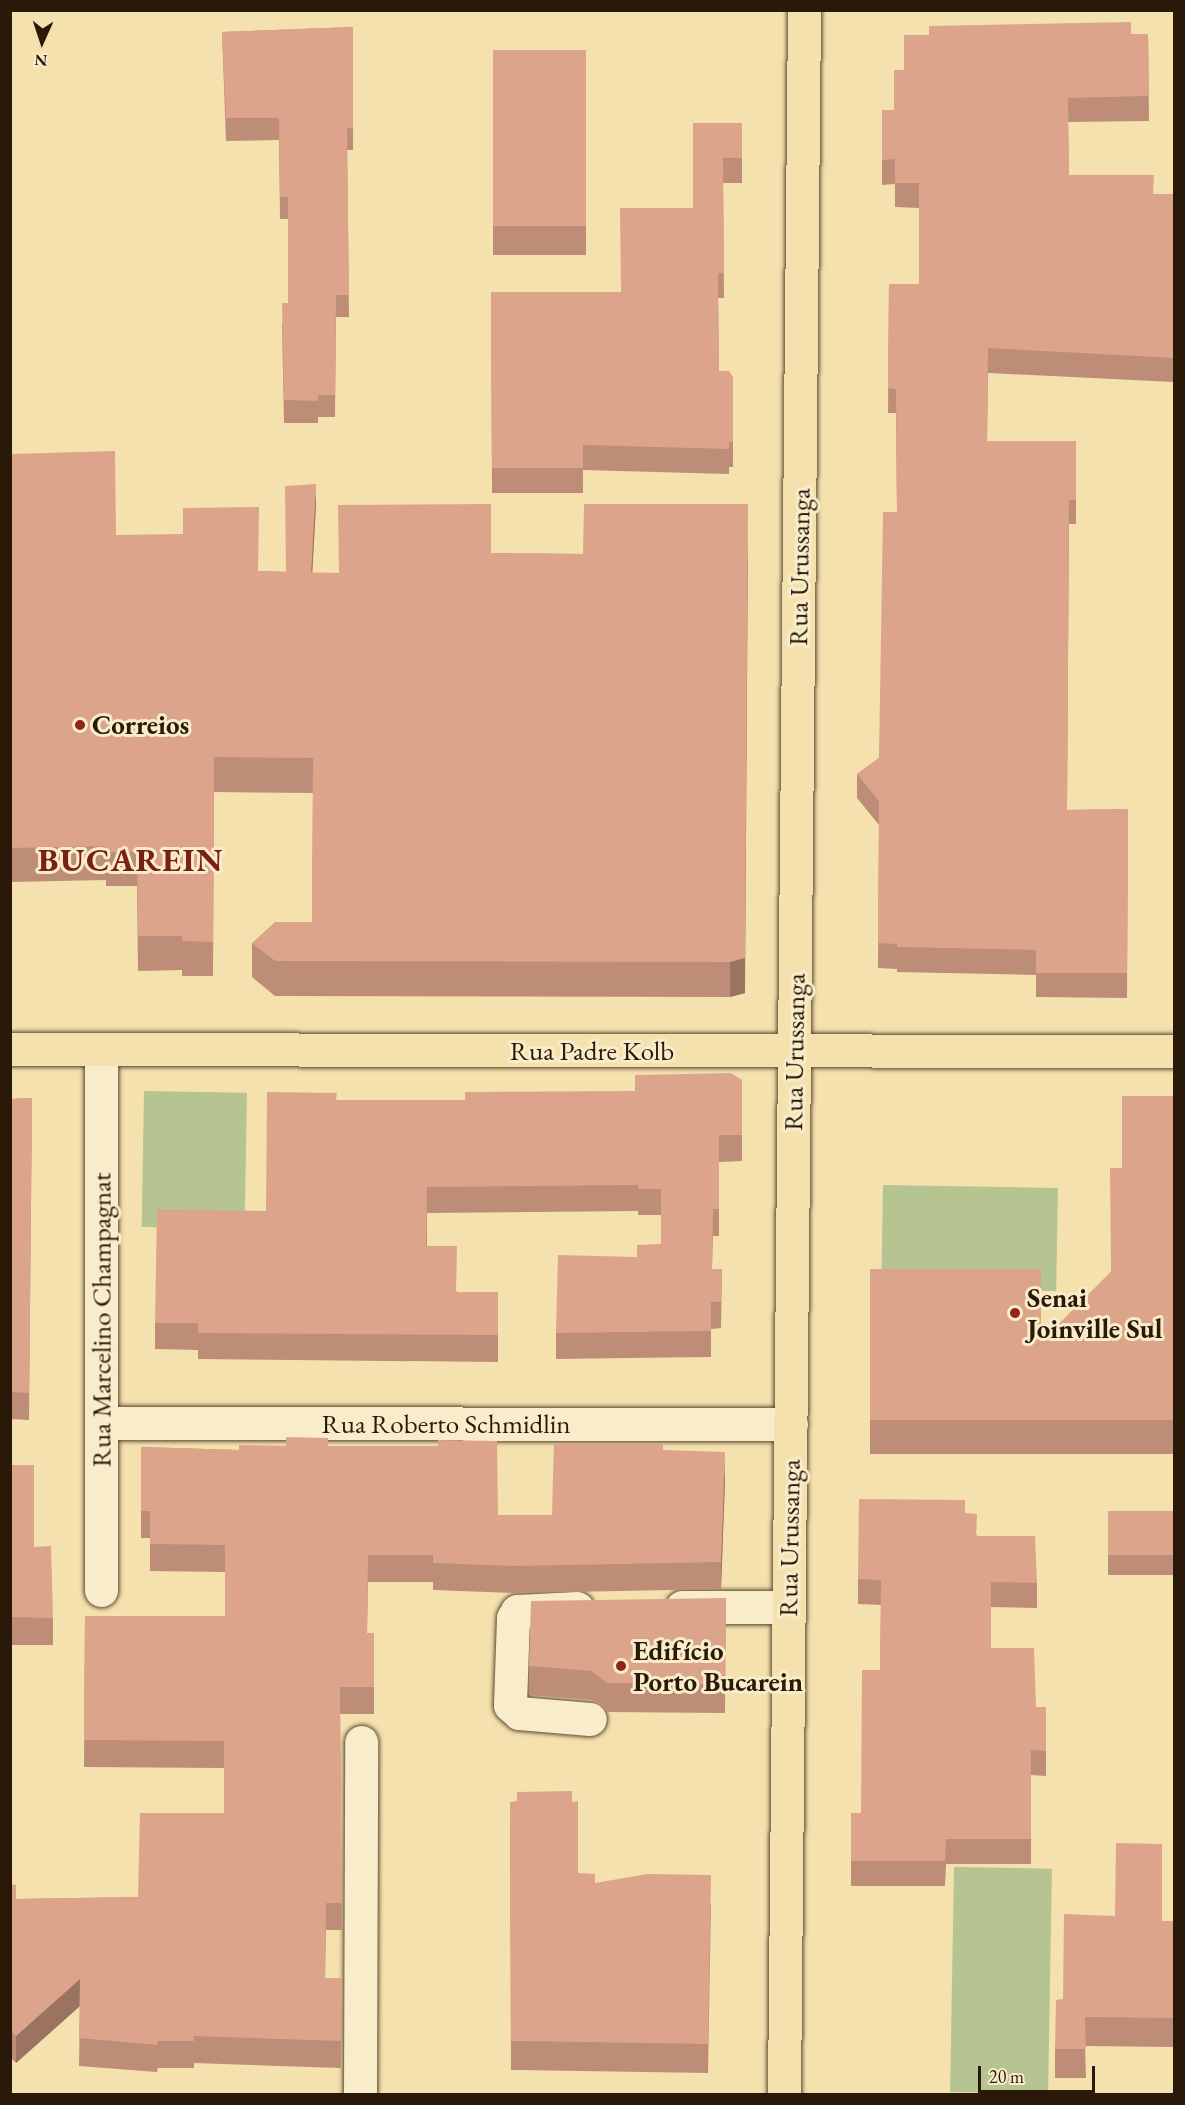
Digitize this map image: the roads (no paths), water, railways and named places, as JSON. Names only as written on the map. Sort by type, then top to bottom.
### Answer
[{"type":"main road","name":"Rua Urussanga","points":[[784,2094],[804,10]]},
{"type":"main road","name":"Rua Padre Kolb","points":[[10,1049],[1174,1051]]},
{"type":"street","name":"Rua Marcelino Champagnat","points":[[101,1049],[101,1590]]},
{"type":"street","name":"Rua Roberto Schmidlin","points":[[101,1423],[791,1424]]},
{"type":"street","points":[[657,1608],[789,1607]]},
{"type":"street","points":[[590,1719],[514,1711],[510,1705],[513,1618],[525,1608],[609,1608]]},
{"type":"street","points":[[360,2094],[361,1742]]},
{"type":"place","name":"Correios","points":[[80,725]]},
{"type":"place","name":"Senai Joinville Sul","points":[[1015,1313]]},
{"type":"place","name":"Edifício Porto Bucarein","points":[[621,1666]]},
{"type":"district","name":"BUCAREIN","points":[[131,860]]}]
